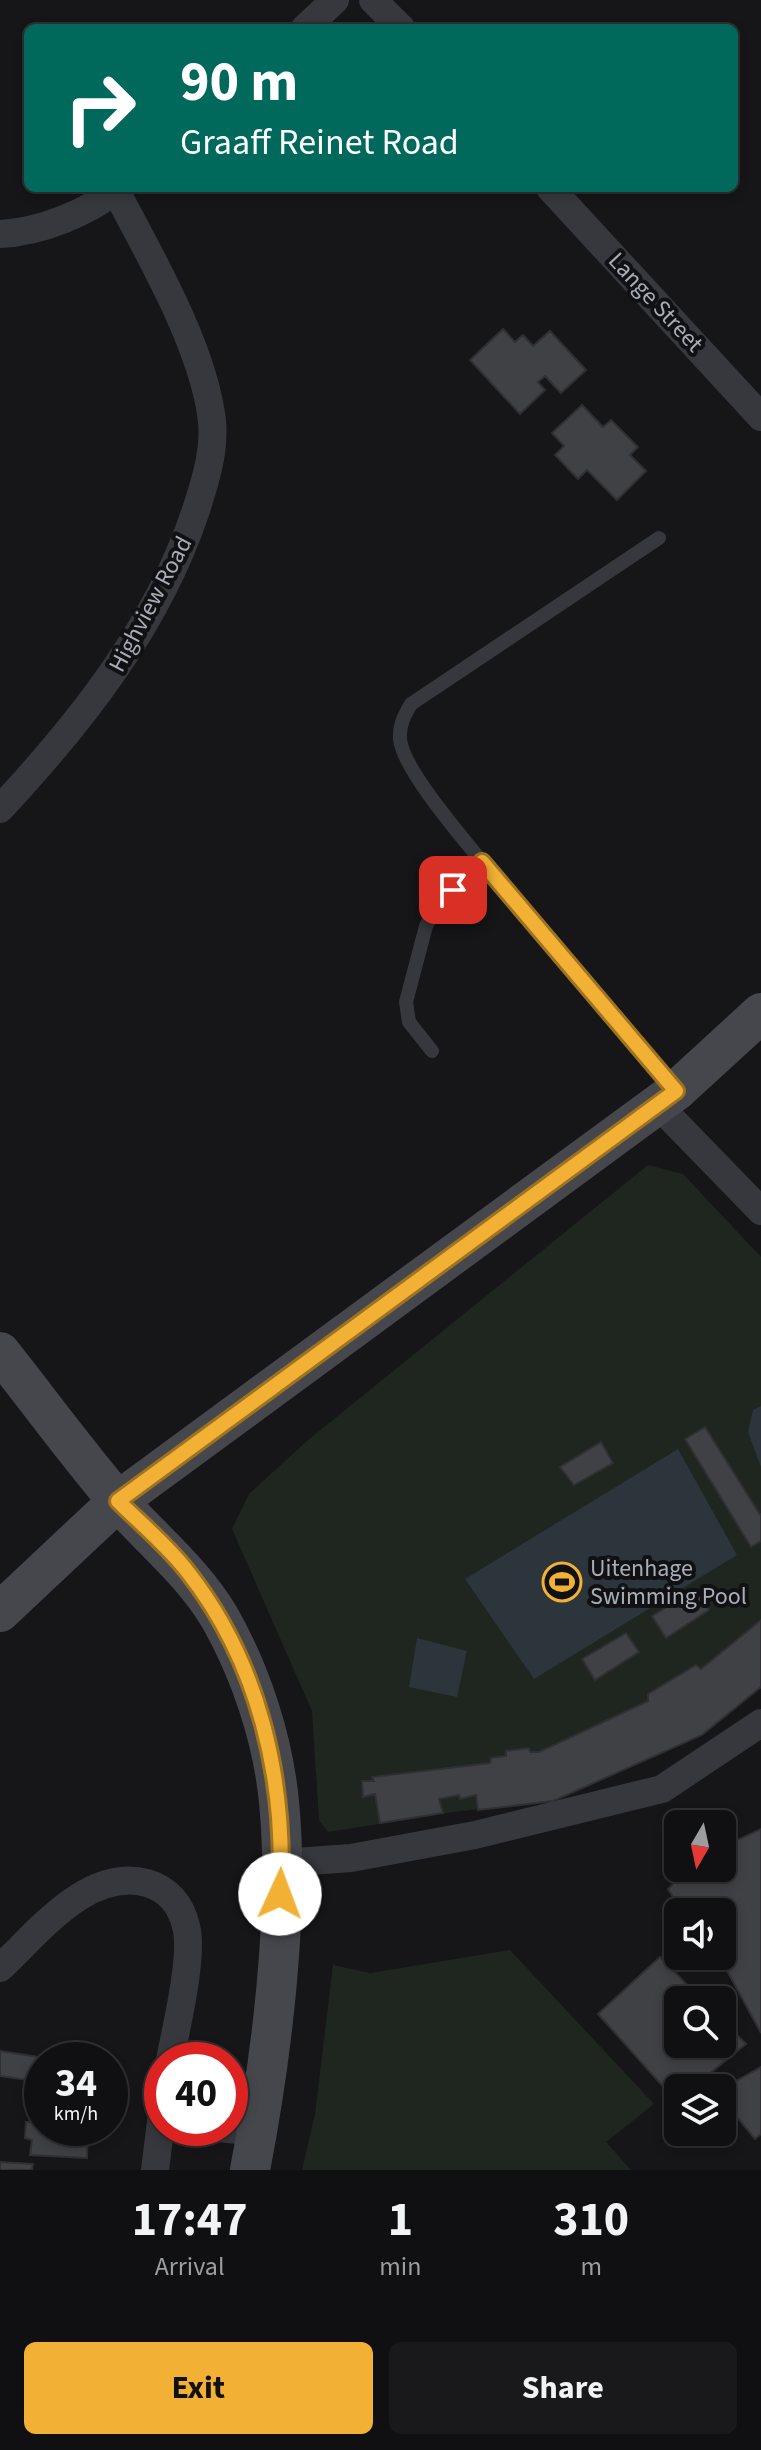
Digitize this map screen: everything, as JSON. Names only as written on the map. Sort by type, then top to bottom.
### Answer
[{"type":"main road","points":[[0,1612],[118,1501],[666,1098],[761,1013]]},
{"type":"main road","points":[[0,1352],[118,1501],[188,1571],[219,1618],[244,1667],[262,1720],[279,1800],[281,1863],[274,2001],[248,2094]]},
{"type":"main road","points":[[243,2146],[250,2170]]},
{"type":"street","points":[[309,24],[335,0]]},
{"type":"street","points":[[373,0],[397,24]]},
{"type":"street","points":[[0,234],[24,233],[92,207],[114,192]]},
{"type":"street","name":"Highview Road","points":[[0,809],[54,751],[110,679],[174,568],[208,475],[212,424],[205,380],[119,192]]},
{"type":"street","name":"Lange Street","points":[[554,192],[761,417]]},
{"type":"street","points":[[666,1098],[761,1211]]},
{"type":"street","points":[[281,1863],[351,1858],[475,1835],[662,1789],[761,1723]]},
{"type":"street","points":[[0,1968],[80,1896],[102,1885],[138,1881],[159,1887],[175,1900],[187,1928],[186,1964],[173,2042]]},
{"type":"street","points":[[155,2170],[158,2146]]},
{"type":"lane","points":[[659,538],[411,704],[401,721],[400,742],[431,799],[666,1098]]},
{"type":"lane","points":[[432,1051],[409,1022],[406,1002],[426,926],[440,899],[482,862]]},
{"type":"shaded area","points":[[648,1165],[683,1174],[761,1257],[761,1687],[702,1735],[553,1801],[453,1812],[328,1832],[319,1820],[312,1711],[232,1529],[249,1494],[308,1440]]},
{"type":"shaded area","points":[[761,1406],[761,1467],[748,1432],[753,1410]]},
{"type":"shaded area","points":[[678,1449],[737,1555],[534,1679],[465,1579]]},
{"type":"shaded area","points":[[417,1638],[467,1651],[457,1697],[409,1687]]},
{"type":"shaded area","points":[[510,1950],[654,2104],[606,2142],[631,2170],[302,2170],[315,2114],[333,1965],[370,1973]]},
{"type":"building","points":[[503,329],[515,342],[523,335],[533,346],[550,331],[586,370],[561,393],[545,376],[538,382],[545,390],[520,414],[470,360]]},
{"type":"building","points":[[582,405],[603,427],[611,420],[638,447],[630,455],[646,471],[617,500],[587,470],[578,479],[555,455],[564,446],[552,433]]},
{"type":"building","points":[[705,1427],[761,1516],[761,1541],[751,1547],[685,1439]]},
{"type":"building","points":[[601,1442],[613,1463],[574,1485],[560,1467]]},
{"type":"building","points":[[696,1589],[709,1610],[666,1638],[652,1616]]},
{"type":"building","points":[[761,1620],[761,1687],[702,1735],[553,1801],[478,1810],[476,1795],[460,1799],[459,1795],[439,1799],[443,1813],[380,1823],[375,1794],[363,1797],[362,1781],[374,1781],[372,1777],[490,1763],[491,1758],[506,1756],[506,1751],[529,1748],[530,1752],[539,1752],[648,1701],[648,1694],[696,1665],[701,1669]]},
{"type":"building","points":[[626,1633],[639,1652],[595,1680],[582,1659]]},
{"type":"building","points":[[761,1829],[761,2033],[727,1970],[736,1970],[736,1898],[674,1898],[668,1889],[675,1882],[736,1882],[736,1841]]},
{"type":"building","points":[[660,1957],[664,1961],[664,1970],[673,1970],[688,1986],[664,1986],[664,2058],[729,2058],[709,2074],[664,2074],[664,2088],[598,2014]]},
{"type":"building","points":[[736,2034],[746,2044],[736,2052]]},
{"type":"building","points":[[0,2051],[24,2055],[24,2079],[0,2076]]},
{"type":"building","points":[[761,2067],[761,2134],[755,2139],[736,2116],[736,2081]]},
{"type":"building","points":[[31,2146],[87,2146],[87,2158],[30,2155]]},
{"type":"building","points":[[0,2162],[33,2164],[32,2170],[0,2170]]},
{"type":"place","name":"Uitenhage Swimming Pool","points":[[562,1582]]},
{"type":"route","points":[[280,1894],[279,1800],[262,1720],[244,1667],[219,1618],[188,1571],[118,1501],[676,1091],[482,862],[453,890]]}]
